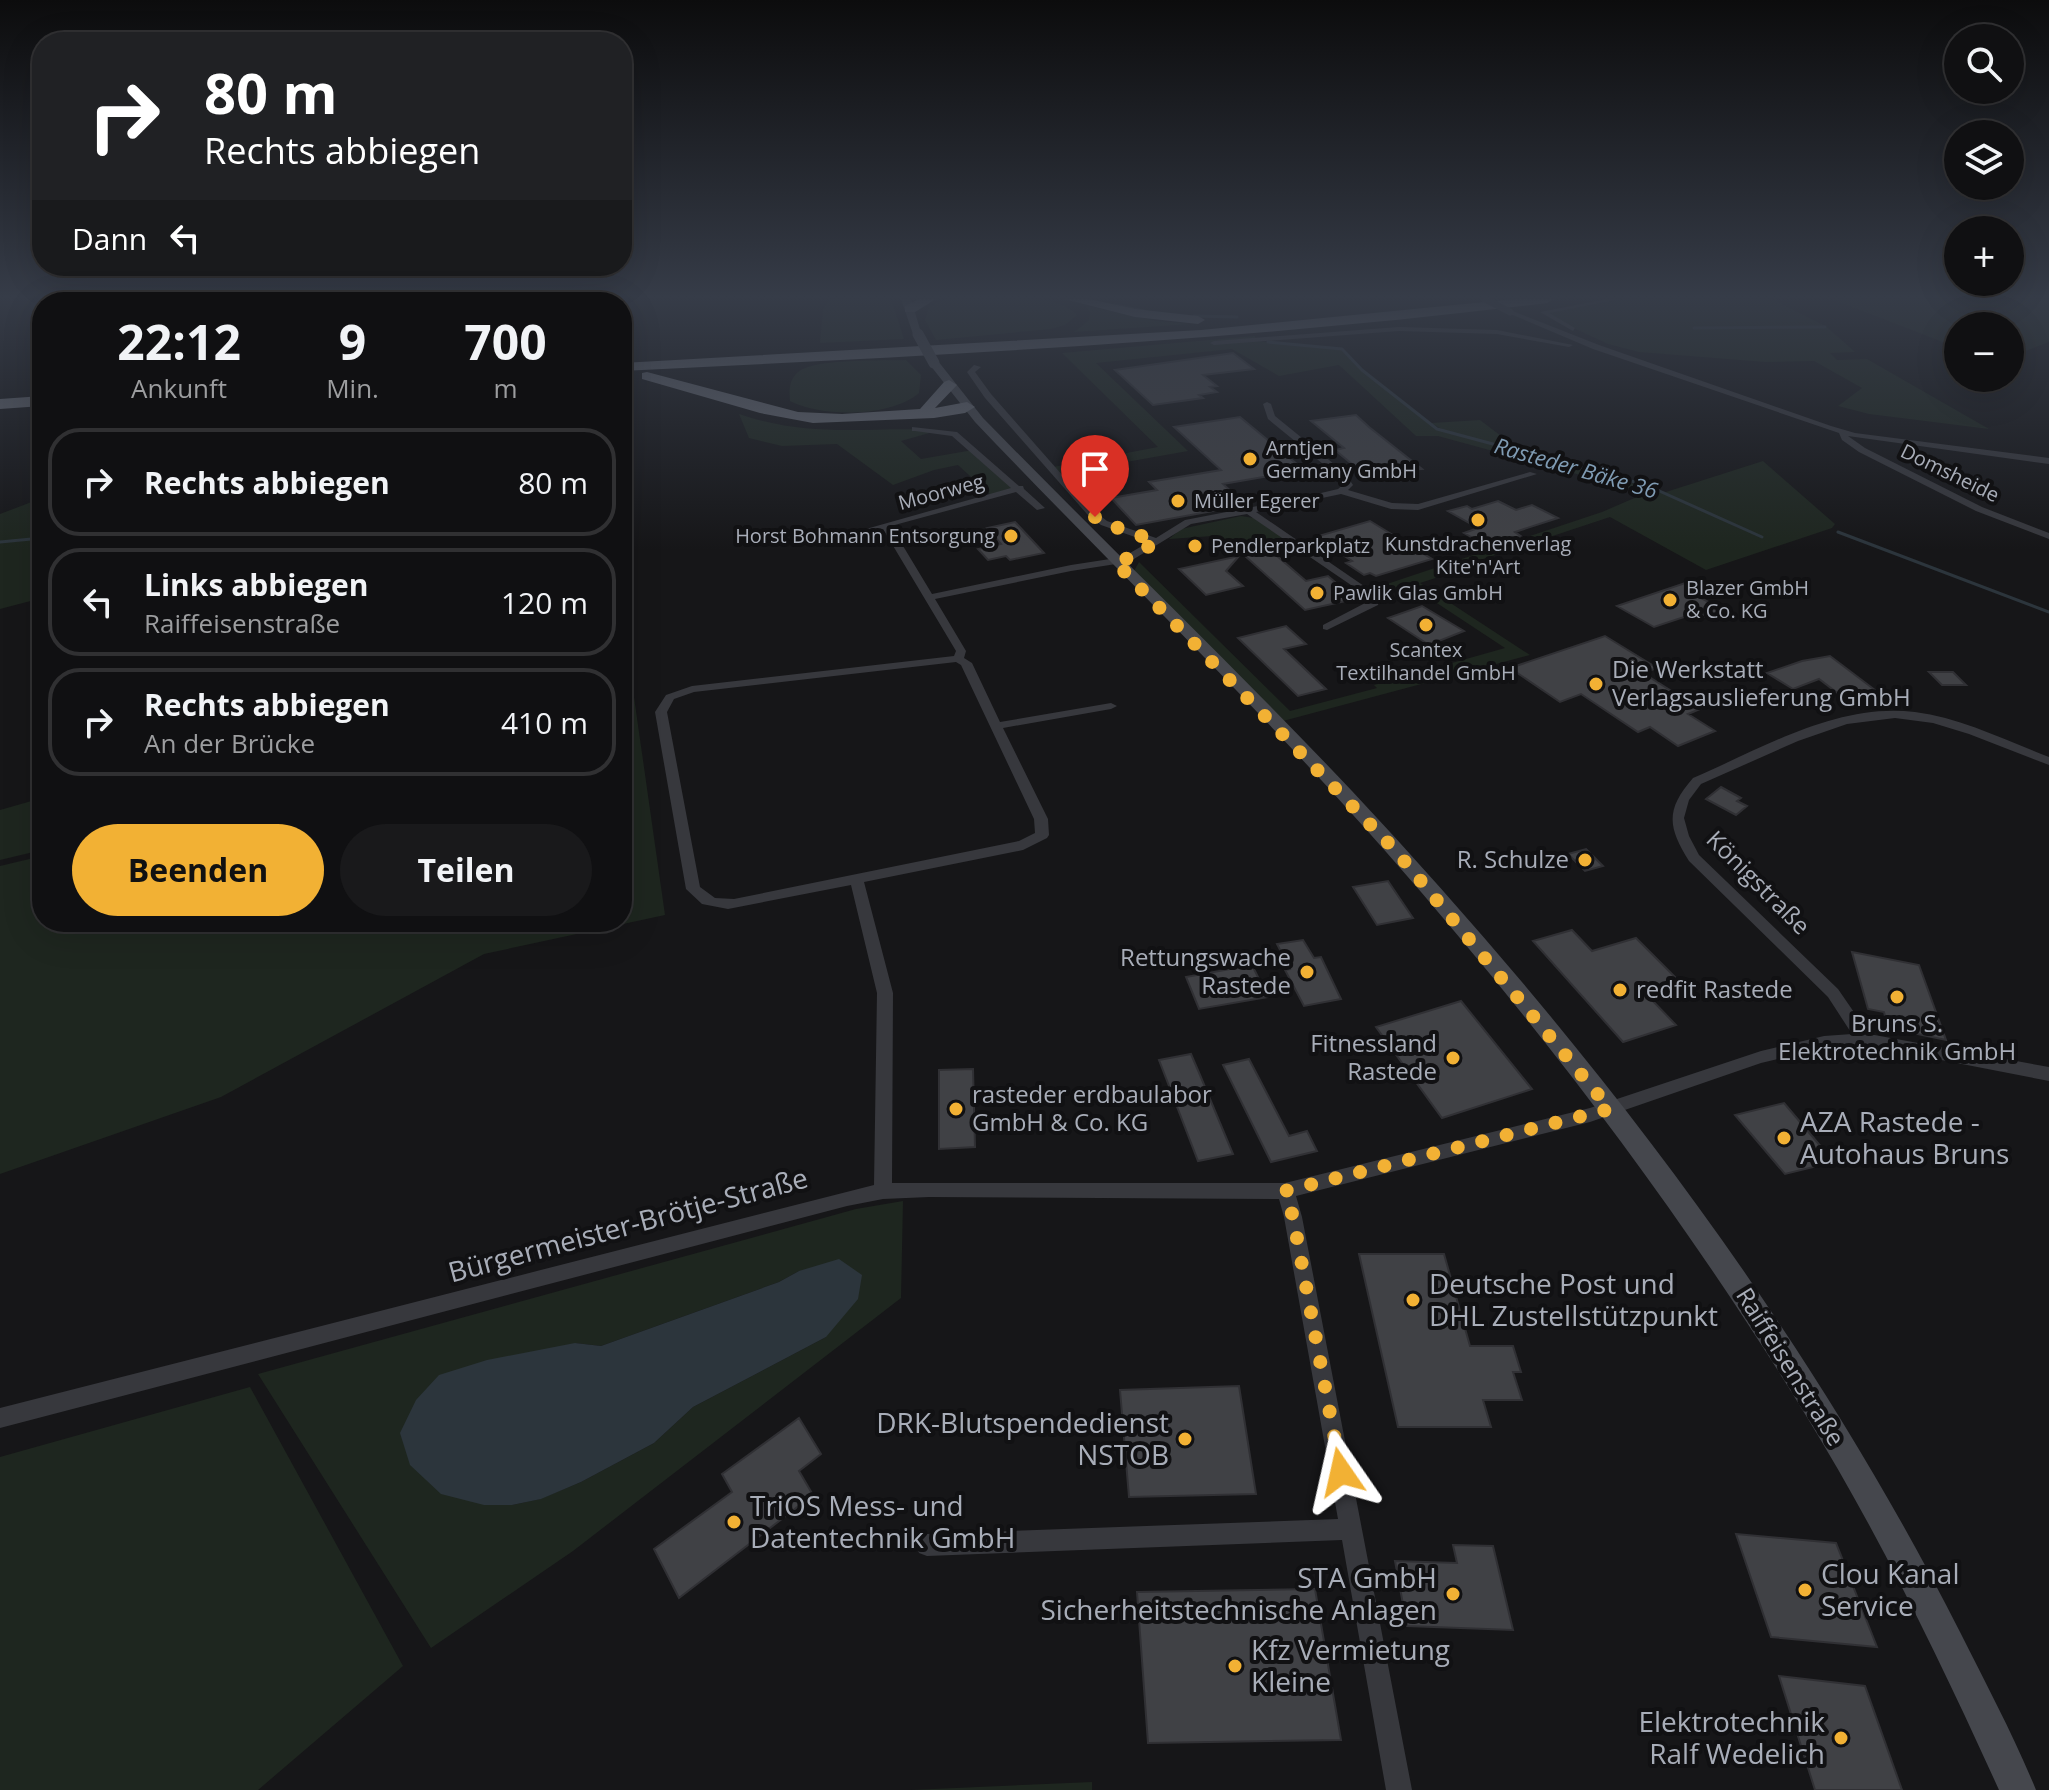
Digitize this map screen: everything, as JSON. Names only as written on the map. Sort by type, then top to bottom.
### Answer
[{"type":"highway","points":[[671,383],[694,386],[767,410],[823,420],[896,416],[966,406]]},
{"type":"highway","points":[[751,383],[750,399],[767,410]]},
{"type":"highway","points":[[933,410],[949,385]]},
{"type":"highway","points":[[0,398],[32,396]]},
{"type":"highway","points":[[0,404],[32,402]]},
{"type":"highway","points":[[933,410],[979,420]]},
{"type":"main road","name":"Raiffeisenstraße","points":[[949,385],[979,420],[1395,850],[1610,1109],[1743,1291],[1833,1433],[1889,1530],[2018,1790]]},
{"type":"street","points":[[978,383],[1090,512],[1104,523],[1156,541]]},
{"type":"street","points":[[1699,383],[1844,433],[2049,461]]},
{"type":"street","points":[[930,597],[1112,558],[1136,556],[1188,522],[1250,512],[1341,491],[1349,485],[1342,475],[1271,417],[1267,404]]},
{"type":"street","name":"Moorweg","points":[[915,429],[954,434],[1040,508]]},
{"type":"street","name":"Domsheide","points":[[1844,433],[1845,438],[1862,450],[1956,497],[2049,536]]},
{"type":"street","points":[[1341,491],[1391,506],[1418,507],[1533,474]]},
{"type":"street","name":"Moorweg","points":[[871,529],[1020,488]]},
{"type":"street","points":[[1250,512],[1375,597],[1374,603],[1327,627]]},
{"type":"street","points":[[886,526],[961,651],[958,659]]},
{"type":"street","points":[[958,659],[966,663],[996,726],[1041,819],[1042,835],[1023,845],[734,904],[710,903],[700,898],[693,889],[661,712],[663,704],[670,697],[692,689],[958,659]]},
{"type":"street","points":[[996,726],[1111,706]]},
{"type":"street","name":"Königstraße","points":[[1864,1039],[1833,993],[1694,858],[1681,837],[1677,821],[1680,799],[1697,781],[1834,724],[1895,714],[1965,730],[2049,761]]},
{"type":"street","points":[[857,881],[885,993],[883,1191]]},
{"type":"street","points":[[1610,1109],[1761,1057],[1824,1042],[1864,1039],[2049,1074]]},
{"type":"street","name":"Bürgermeister-Brötje-Straße","points":[[0,1418],[883,1191],[1285,1191],[1610,1109]]},
{"type":"street","points":[[1285,1191],[1293,1217],[1399,1790]]},
{"type":"street","points":[[927,1545],[1351,1529]]},
{"type":"shaded area","points":[[792,383],[920,383],[919,393],[907,401],[875,411],[856,412],[804,407],[790,401]]},
{"type":"shaded area","points":[[1092,383],[1116,383],[1188,451],[1059,474],[1053,467],[1158,447]]},
{"type":"shaded area","points":[[1358,383],[1377,383],[1436,429],[1443,430],[1431,423],[1480,420],[1513,445],[1525,450],[1521,452],[1666,492],[1763,461],[1835,524],[1832,528],[1706,570],[1610,517],[1477,561],[1479,564],[1420,583],[1530,655],[1283,721],[1134,571],[1139,562],[1290,711],[1505,648],[1411,586],[1385,594],[1375,588],[1602,512],[1646,493],[1438,436],[1416,436]]},
{"type":"shaded area","points":[[1852,383],[1908,383],[1989,429],[1869,414],[1838,406],[1862,388]]},
{"type":"shaded area","points":[[739,414],[766,422],[816,429],[940,430],[901,441],[921,459],[973,450],[1020,488],[993,497],[958,465],[893,485],[837,444],[782,446],[749,438]]},
{"type":"shaded area","points":[[32,502],[32,601],[0,609],[0,514]]},
{"type":"shaded area","points":[[1241,516],[1254,518],[1283,538],[1226,547],[1213,536],[1169,539],[1181,529]]},
{"type":"shaded area","points":[[632,683],[665,915],[632,922]]},
{"type":"shaded area","points":[[32,801],[32,852],[0,860],[0,810]]},
{"type":"shaded area","points":[[32,858],[32,932],[586,932],[484,954],[221,1097],[0,1174],[0,866]]},
{"type":"shaded area","points":[[903,1201],[901,1298],[573,1551],[431,1648],[258,1374],[856,1209]],"holes":[[[799,1271],[826,1337],[693,1407],[654,1443],[581,1482],[540,1499],[512,1505],[484,1505],[575,1343],[601,1346],[779,1282]]]},
{"type":"shaded area","points":[[839,1259],[862,1275],[858,1299],[826,1337],[693,1407],[654,1443],[581,1482],[541,1499],[512,1505],[484,1505],[441,1494],[410,1465],[400,1433],[416,1400],[439,1375],[487,1360],[575,1343],[601,1346],[779,1282],[799,1271]]},
{"type":"shaded area","points":[[250,1387],[403,1666],[258,1790],[0,1790],[0,1457]]},
{"type":"shaded area","points":[[1092,1782],[1092,1790],[911,1790]]},
{"type":"building","points":[[1129,383],[1213,383],[1217,386],[1210,387],[1217,392],[1199,395],[1203,398],[1153,405]]},
{"type":"building","points":[[1356,415],[1422,469],[1370,479],[1335,450],[1344,448],[1311,421]]},
{"type":"building","points":[[1240,417],[1304,470],[1223,484],[1246,505],[1136,525],[1111,498],[1157,490],[1149,482],[1221,470],[1174,427]]},
{"type":"building","points":[[1498,501],[1516,510],[1532,505],[1558,518],[1515,532],[1522,537],[1489,547],[1464,533],[1478,528],[1448,511],[1467,506],[1472,509]]},
{"type":"building","points":[[1370,521],[1432,559],[1376,576],[1370,573],[1364,575],[1346,563],[1352,561],[1315,537]]},
{"type":"building","name":"Horst Bohmann Entsorgung","points":[[1015,522],[1044,553],[1010,560],[1006,556],[988,560],[978,549],[1001,544],[987,528]]},
{"type":"building","name":"Pawlik Glas GmbH","points":[[1269,549],[1306,581],[1328,576],[1355,599],[1305,610],[1244,555]]},
{"type":"building","points":[[1239,556],[1226,571],[1243,586],[1206,595],[1179,569]]},
{"type":"building","name":"Blazer GmbH & Co. KG","points":[[1688,582],[1704,590],[1693,594],[1724,610],[1702,618],[1693,614],[1654,627],[1617,606]]},
{"type":"building","name":"Scantex Textilhandel GmbH","points":[[1422,606],[1464,631],[1429,645],[1388,618]]},
{"type":"building","points":[[1286,626],[1306,644],[1284,649],[1326,689],[1298,696],[1238,638]]},
{"type":"building","name":"Die Werkstatt Verlagsauslieferung GmbH","points":[[1605,636],[1657,668],[1643,673],[1700,709],[1688,714],[1715,731],[1678,746],[1650,727],[1638,732],[1581,694],[1560,702],[1510,668]]},
{"type":"building","points":[[1830,656],[1875,690],[1840,695],[1819,679],[1793,689],[1767,673],[1802,661]]},
{"type":"building","points":[[1929,672],[1953,672],[1966,685],[1942,685]]},
{"type":"building","points":[[1721,787],[1741,798],[1737,801],[1747,806],[1736,815],[1706,799]]},
{"type":"building","name":"R. Schulze","points":[[1586,849],[1603,866],[1585,871],[1568,854]]},
{"type":"building","points":[[1388,881],[1413,918],[1377,925],[1353,887]]},
{"type":"building","name":"redfit Rastede","points":[[1572,930],[1592,951],[1636,938],[1682,984],[1647,995],[1676,1025],[1623,1042],[1533,941]]},
{"type":"building","name":"Rettungswache Rastede","points":[[1303,940],[1314,958],[1321,957],[1341,999],[1304,1006],[1285,970],[1290,969],[1277,944]]},
{"type":"building","name":"Bruns S. Elektrotechnik GmbH","points":[[1852,952],[1919,965],[1946,1040],[1888,1028],[1884,1012],[1868,1009]]},
{"type":"building","points":[[1252,965],[1268,997],[1199,1009],[1186,977]]},
{"type":"building","name":"Fitnessland Rastede","points":[[1461,1001],[1532,1089],[1442,1118],[1376,1027]]},
{"type":"building","points":[[1191,1054],[1233,1154],[1198,1161],[1159,1060]]},
{"type":"building","points":[[1249,1059],[1289,1136],[1307,1131],[1317,1151],[1271,1162],[1223,1065]]},
{"type":"building","name":"rasteder erdbaulabor GmbH & Co. KG","points":[[973,1069],[975,1147],[939,1149],[939,1070]]},
{"type":"building","name":"AZA Rastede - Autohaus Bruns","points":[[1784,1103],[1834,1162],[1785,1174],[1735,1115]]},
{"type":"building","name":"Deutsche Post und DHL Zustellstützpunkt","points":[[1359,1254],[1444,1254],[1470,1346],[1513,1346],[1521,1372],[1513,1372],[1522,1400],[1483,1400],[1491,1427],[1398,1427]]},
{"type":"building","name":"DRK-Blutspendedienst NSTOB","points":[[1239,1386],[1256,1494],[1129,1497],[1120,1390]]},
{"type":"building","name":"TriOS Mess- und Datentechnik GmbH","points":[[799,1418],[821,1454],[799,1471],[813,1495],[679,1598],[654,1549],[732,1492],[722,1474]]},
{"type":"building","name":"Clou Kanal Service","points":[[1736,1534],[1836,1543],[1877,1647],[1771,1637]]},
{"type":"building","name":"STA GmbH Sicherheitstechnische Anlagen","points":[[1453,1545],[1493,1546],[1513,1630],[1407,1626],[1395,1561],[1457,1563]]},
{"type":"building","name":"Kfz Vermietung Kleine","points":[[1315,1589],[1341,1740],[1148,1743],[1137,1592]]},
{"type":"building","name":"Elektrotechnik Ralf Wedelich","points":[[1779,1676],[1865,1686],[1902,1790],[1815,1790]]},
{"type":"waterway","name":"Rasteder Bäke 36","points":[[1378,383],[1437,429],[1646,485],[1762,537]]},
{"type":"waterway","points":[[1838,532],[2049,612]]},
{"type":"waterway","name":"Rasteder Bäke 36","points":[[0,542],[32,539]]},
{"type":"place","name":"Arntjen Germany GmbH","points":[[1250,459]]},
{"type":"place","name":"Müller Egerer","points":[[1178,501]]},
{"type":"place","name":"Kunstdrachenverlag Kite'n'Art","points":[[1478,520]]},
{"type":"place","name":"Horst Bohmann Entsorgung","points":[[1011,536]]},
{"type":"place","name":"Pendlerparkplatz","points":[[1195,546]]},
{"type":"place","name":"Pawlik Glas GmbH","points":[[1317,593]]},
{"type":"place","name":"Blazer GmbH & Co. KG","points":[[1670,600]]},
{"type":"place","name":"Scantex Textilhandel GmbH","points":[[1426,625]]},
{"type":"place","name":"Die Werkstatt Verlagsauslieferung GmbH","points":[[1596,684]]},
{"type":"place","name":"R. Schulze","points":[[1585,860]]},
{"type":"place","name":"Rettungswache Rastede","points":[[1307,972]]},
{"type":"place","name":"redfit Rastede","points":[[1620,990]]},
{"type":"place","name":"Bruns S. Elektrotechnik GmbH","points":[[1897,997]]},
{"type":"place","name":"Fitnessland Rastede","points":[[1453,1058]]},
{"type":"place","name":"rasteder erdbaulabor GmbH & Co. KG","points":[[956,1109]]},
{"type":"place","name":"AZA Rastede - Autohaus Bruns","points":[[1784,1138]]},
{"type":"place","name":"Deutsche Post und DHL Zustellstützpunkt","points":[[1413,1300]]},
{"type":"place","name":"DRK-Blutspendedienst NSTOB","points":[[1185,1439]]},
{"type":"place","name":"TriOS Mess- und Datentechnik GmbH","points":[[734,1522]]},
{"type":"place","name":"Clou Kanal Service","points":[[1805,1590]]},
{"type":"place","name":"STA GmbH Sicherheitstechnische Anlagen","points":[[1453,1594]]},
{"type":"place","name":"Kfz Vermietung Kleine","points":[[1235,1666]]},
{"type":"place","name":"Elektrotechnik Ralf Wedelich","points":[[1841,1738]]},
{"type":"route","points":[[1095,517],[1156,541],[1136,556],[1115,562],[1395,850],[1610,1109],[1285,1191],[1293,1217],[1341,1472]]}]
